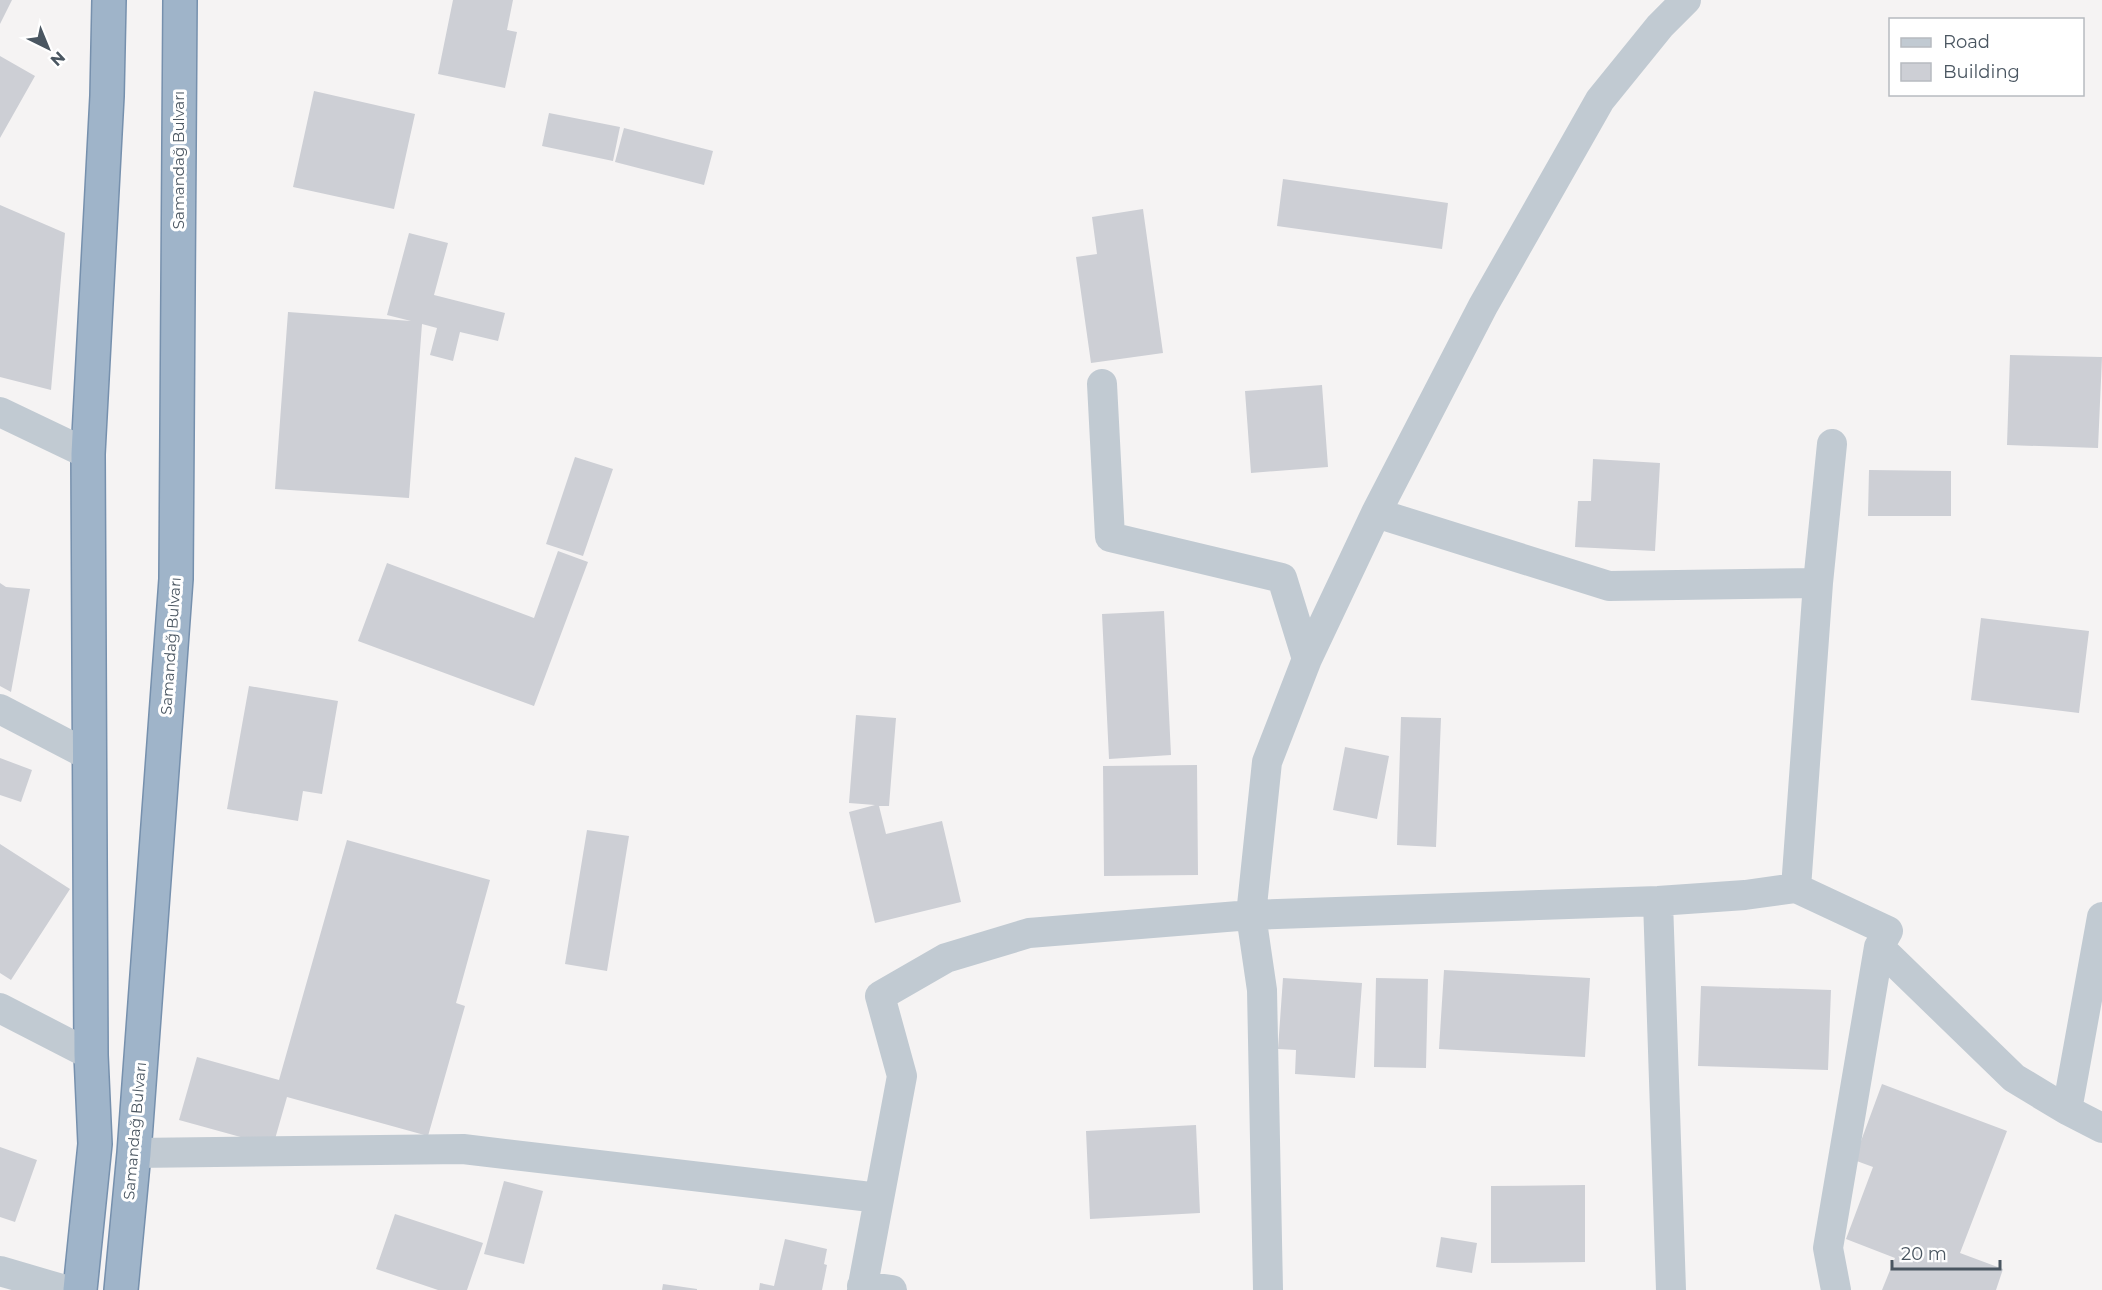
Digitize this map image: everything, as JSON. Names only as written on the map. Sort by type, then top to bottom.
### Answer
[{"type":"highway","points":[[80,1290],[94,1144],[91,1055],[88,454],[107,96],[109,0]]},
{"type":"highway","name":"Samandağ Bulvarı","points":[[121,1290],[134,1153],[176,579],[180,0]]},
{"type":"street","points":[[1268,1290],[1262,990],[1251,915],[1267,762],[1307,658],[1376,513],[1482,306],[1600,100],[1660,26],[1686,0]]},
{"type":"street","points":[[1101,384],[1110,537],[1282,578],[1307,658]]},
{"type":"street","points":[[0,412],[88,454]]},
{"type":"street","points":[[1796,888],[1818,584],[1832,444]]},
{"type":"street","points":[[1376,513],[1609,586],[1818,584]]},
{"type":"street","points":[[0,709],[90,756]]},
{"type":"street","points":[[892,1290],[862,1288],[902,1076],[880,996],[946,958],[1029,933],[1251,915],[1658,901],[1745,895],[1796,888],[1888,931],[1879,947],[1828,1248],[1836,1290]]},
{"type":"street","points":[[1658,901],[1671,1290]]},
{"type":"street","points":[[2067,1110],[2102,917]]},
{"type":"street","points":[[1879,947],[2014,1078],[2102,1128]]},
{"type":"street","points":[[0,1008],[91,1055]]},
{"type":"street","points":[[134,1153],[463,1149],[879,1198]]},
{"type":"street","points":[[0,1271],[65,1290]]},
{"type":"building","points":[[0,0],[12,0],[0,24]]},
{"type":"building","points":[[453,0],[513,0],[507,30],[517,32],[505,88],[438,74]]},
{"type":"building","points":[[0,56],[35,76],[0,138]]},
{"type":"building","points":[[314,91],[415,114],[394,209],[293,187]]},
{"type":"building","points":[[549,113],[620,127],[613,161],[542,146]]},
{"type":"building","points":[[624,128],[713,151],[704,185],[615,162]]},
{"type":"building","points":[[1283,179],[1448,203],[1442,249],[1277,226]]},
{"type":"building","points":[[0,205],[65,233],[51,390],[0,377]]},
{"type":"building","points":[[1143,209],[1163,353],[1091,363],[1076,257],[1097,254],[1092,217]]},
{"type":"building","points":[[409,233],[448,243],[434,295],[505,313],[498,341],[460,332],[453,361],[430,355],[437,328],[422,324],[409,498],[275,489],[288,312],[411,321],[387,315]]},
{"type":"building","points":[[2010,355],[2102,357],[2098,448],[2007,445]]},
{"type":"building","points":[[1322,385],[1328,467],[1251,473],[1245,391]]},
{"type":"building","points":[[575,457],[613,469],[583,556],[546,544]]},
{"type":"building","points":[[1593,459],[1660,463],[1655,551],[1575,547],[1578,501],[1591,501]]},
{"type":"building","points":[[1869,470],[1951,471],[1951,516],[1868,516]]},
{"type":"building","points":[[558,551],[588,562],[534,706],[358,641],[387,563],[534,618]]},
{"type":"building","points":[[0,583],[6,587],[30,589],[11,692],[0,686]]},
{"type":"building","points":[[1164,611],[1171,755],[1109,759],[1102,614]]},
{"type":"building","points":[[1981,618],[2089,631],[2079,713],[1971,700]]},
{"type":"building","points":[[249,686],[338,701],[322,794],[303,791],[298,821],[227,809]]},
{"type":"building","points":[[856,715],[896,718],[889,806],[879,806],[886,834],[942,821],[961,902],[875,923],[849,812],[875,805],[849,803]]},
{"type":"building","points":[[1401,717],[1441,718],[1436,847],[1397,845]]},
{"type":"building","points":[[1345,747],[1389,756],[1377,819],[1333,810]]},
{"type":"building","points":[[0,758],[32,770],[21,802],[0,795]]},
{"type":"building","points":[[1197,765],[1198,875],[1104,876],[1103,766]]},
{"type":"building","points":[[587,830],[629,836],[607,971],[565,964]]},
{"type":"building","points":[[347,840],[490,880],[456,1003],[465,1006],[428,1136],[287,1097],[273,1146],[179,1120],[197,1057],[279,1080]]},
{"type":"building","points":[[0,844],[70,889],[11,980],[0,973]]},
{"type":"building","points":[[1444,970],[1590,978],[1585,1057],[1439,1049]]},
{"type":"building","points":[[1283,978],[1362,983],[1355,1078],[1295,1074],[1296,1050],[1278,1049]]},
{"type":"building","points":[[1376,978],[1428,979],[1426,1068],[1374,1067]]},
{"type":"building","points":[[1701,986],[1831,990],[1828,1070],[1698,1066]]},
{"type":"building","points":[[1882,1084],[2007,1131],[1960,1253],[2003,1269],[1996,1290],[1882,1290],[1895,1258],[1846,1239],[1873,1167],[1854,1160]]},
{"type":"building","points":[[1196,1125],[1200,1213],[1090,1219],[1086,1131]]},
{"type":"building","points":[[0,1147],[37,1160],[15,1222],[0,1217]]},
{"type":"building","points":[[504,1181],[543,1191],[524,1264],[484,1254]]},
{"type":"building","points":[[1585,1185],[1585,1262],[1491,1263],[1491,1186]]},
{"type":"building","points":[[395,1214],[483,1243],[467,1290],[438,1290],[376,1269]]},
{"type":"building","points":[[1441,1237],[1477,1243],[1472,1273],[1436,1267]]},
{"type":"building","points":[[785,1239],[827,1249],[824,1264],[827,1265],[822,1290],[759,1290],[760,1283],[774,1286]]},
{"type":"building","points":[[663,1284],[697,1289],[697,1290],[662,1290]]}]
